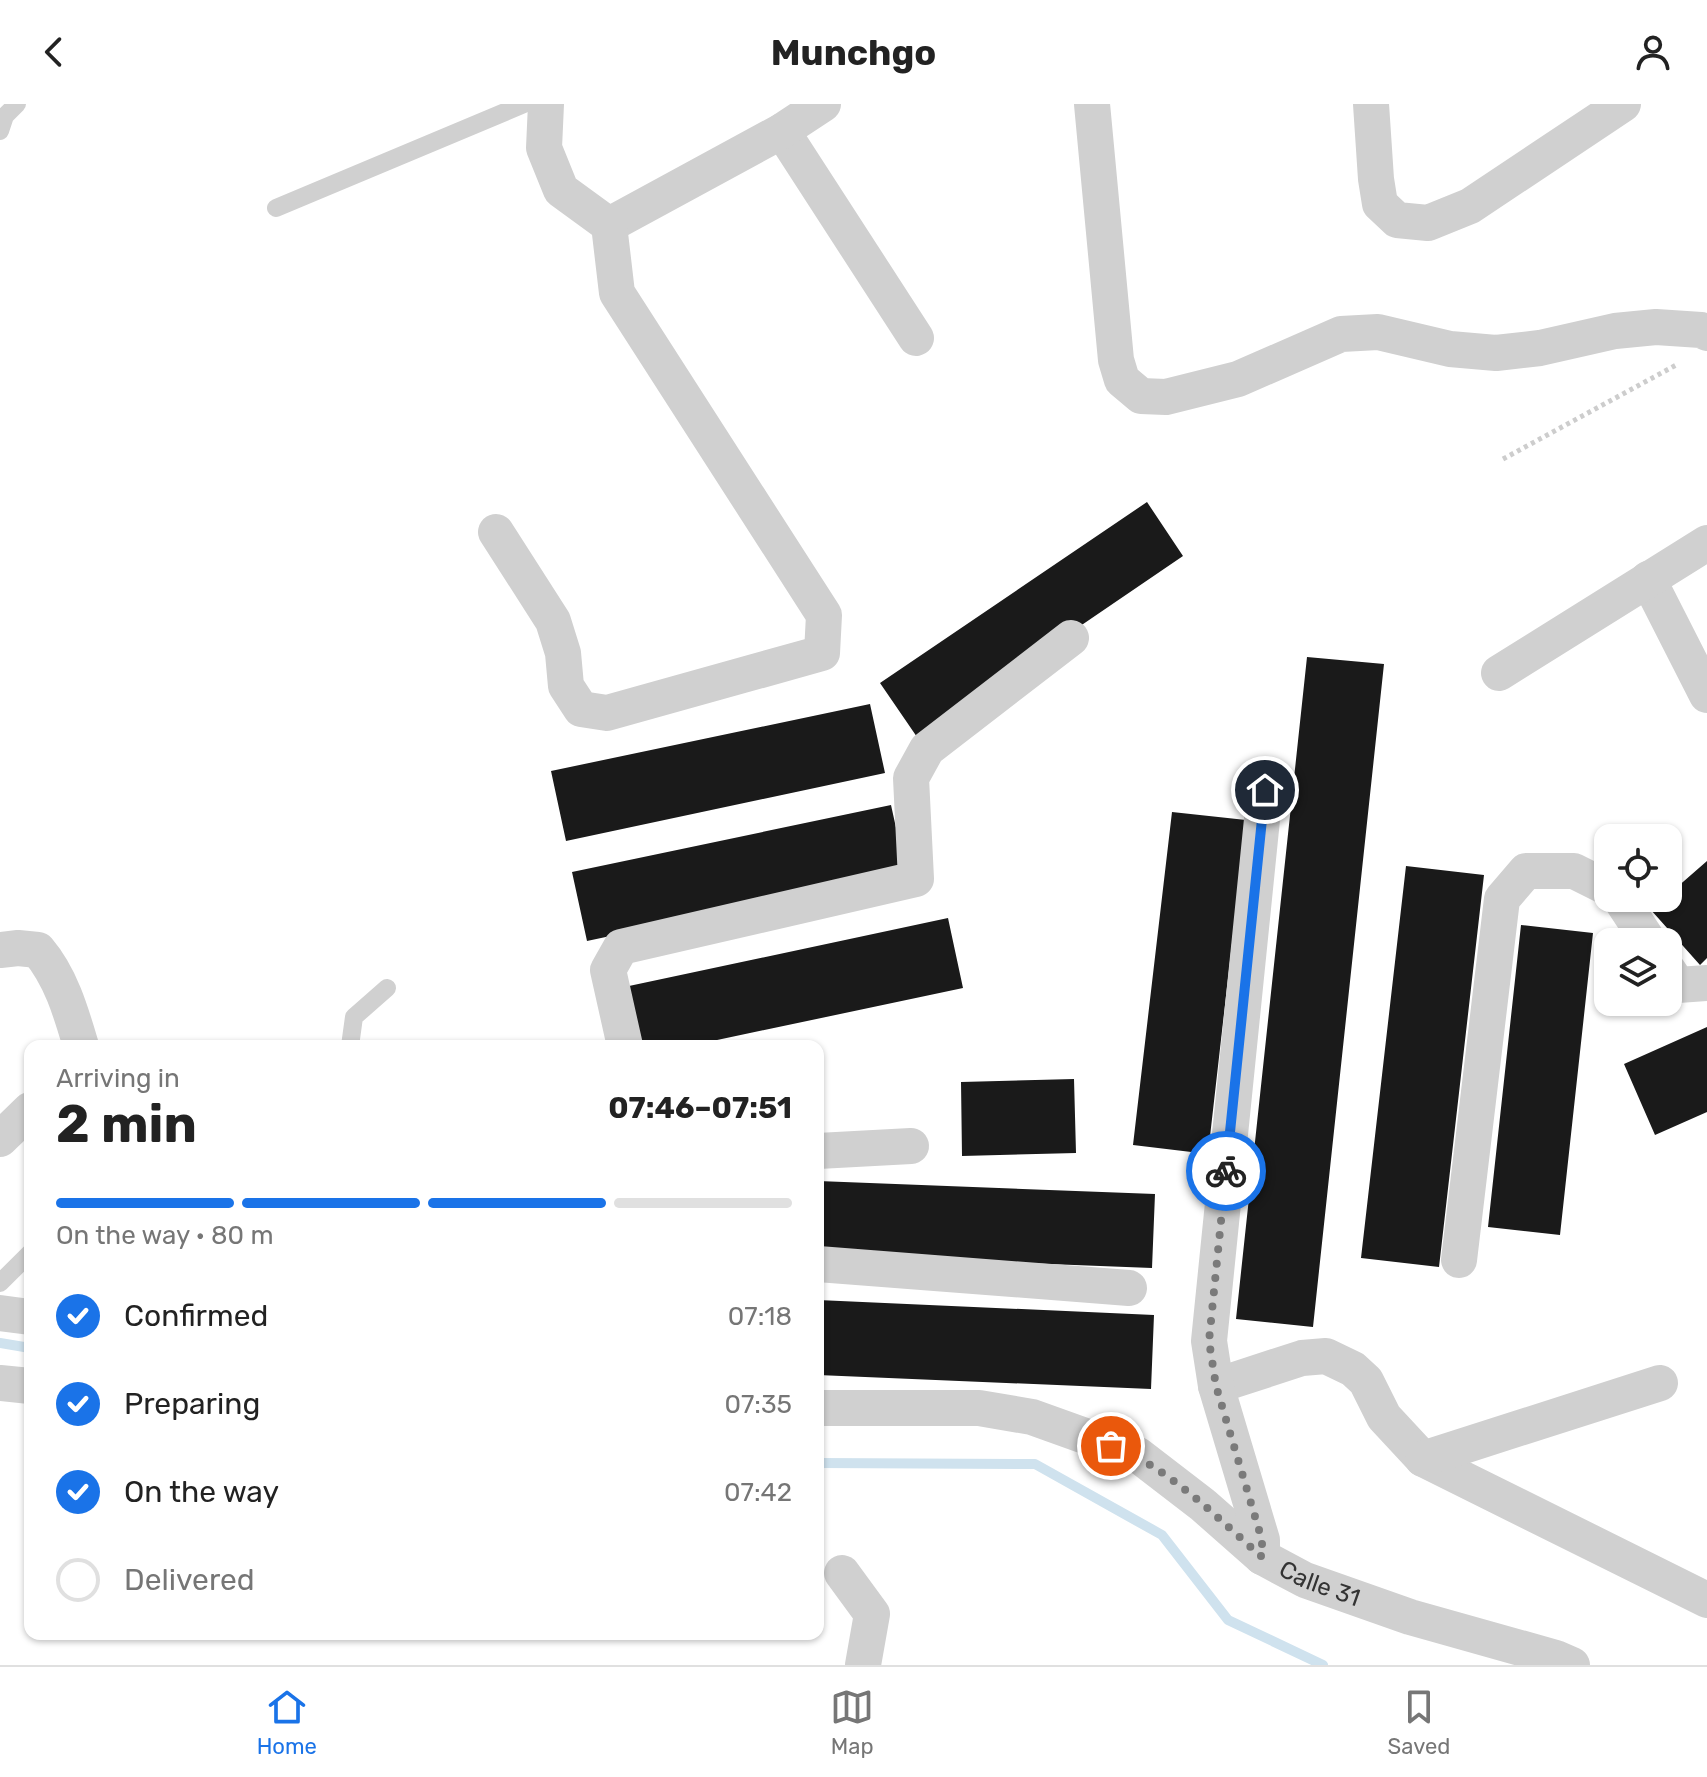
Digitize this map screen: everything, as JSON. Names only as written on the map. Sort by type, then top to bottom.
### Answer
[{"type":"street","points":[[496,532],[553,621],[563,653],[566,686],[581,709],[607,713],[822,653],[824,615],[617,293],[609,225],[561,190],[544,148],[546,104]]},
{"type":"street","points":[[609,225],[782,131],[823,104]]},
{"type":"street","points":[[1092,104],[1116,360],[1122,380],[1141,396],[1166,397],[1238,379],[1341,334],[1378,332],[1450,349],[1496,353],[1540,348],[1615,331],[1656,327],[1707,333]]},
{"type":"street","points":[[1371,104],[1380,204],[1397,220],[1428,223],[1470,206],[1623,104]]},
{"type":"street","points":[[782,131],[916,338]]},
{"type":"street","points":[[1499,673],[1707,543]]},
{"type":"street","points":[[1648,579],[1707,695]]},
{"type":"street","points":[[624,1040],[608,970],[621,947],[916,879],[911,778],[927,749],[1071,638]]},
{"type":"street","points":[[1262,1557],[1262,1540],[1216,1386],[1209,1341],[1265,790]]},
{"type":"street","points":[[1459,1260],[1502,899],[1526,871],[1574,871],[1594,881]]},
{"type":"street","points":[[0,950],[38,950],[51,965],[79,1040]]},
{"type":"street","points":[[1682,985],[1707,983]]},
{"type":"street","points":[[0,1139],[24,1116]]},
{"type":"street","points":[[824,1151],[911,1146]]},
{"type":"street","points":[[824,1264],[1129,1288]]},
{"type":"street","points":[[0,1313],[24,1316]]},
{"type":"street","points":[[1216,1386],[1302,1358],[1326,1356],[1353,1369],[1366,1381],[1384,1417],[1423,1459],[1707,1600]]},
{"type":"street","points":[[0,1383],[24,1385]]},
{"type":"street","points":[[1423,1459],[1660,1383]]},
{"type":"street","name":"Calle 31","points":[[824,1408],[979,1408],[1032,1417],[1138,1455],[1203,1505],[1262,1557],[1305,1580],[1395,1612],[1572,1665]]},
{"type":"street","points":[[842,1573],[872,1614],[863,1665]]},
{"type":"lane","points":[[0,131],[5,116],[17,104]]},
{"type":"lane","points":[[276,208],[524,104]]},
{"type":"lane","points":[[351,1040],[354,1017],[387,988]]},
{"type":"lane","points":[[0,1283],[24,1259]]},
{"type":"path","points":[[1503,459],[1680,363]]},
{"type":"building","points":[[1147,502],[1183,556],[917,737],[880,683]]},
{"type":"building","points":[[1307,657],[1384,664],[1313,1327],[1236,1319]]},
{"type":"building","points":[[870,704],[885,773],[566,841],[551,771]]},
{"type":"building","points":[[891,805],[906,873],[587,941],[572,872]]},
{"type":"building","points":[[1172,812],[1246,820],[1208,1154],[1133,1145]]},
{"type":"building","points":[[1707,861],[1707,958],[1700,965],[1682,945],[1682,928],[1667,928],[1653,912],[1682,912],[1682,883]]},
{"type":"building","points":[[1406,866],[1484,875],[1439,1267],[1361,1258]]},
{"type":"building","points":[[948,918],[963,988],[717,1040],[641,1040],[629,986]]},
{"type":"building","points":[[1521,925],[1593,933],[1560,1235],[1488,1227]]},
{"type":"building","points":[[1707,1027],[1707,1112],[1655,1135],[1624,1064]]},
{"type":"building","points":[[1074,1079],[1076,1153],[962,1156],[961,1082]]},
{"type":"building","points":[[824,1181],[1155,1194],[1152,1268],[824,1255]]},
{"type":"building","points":[[824,1300],[1154,1315],[1151,1389],[824,1375]]},
{"type":"waterway","points":[[0,1343],[24,1347]]},
{"type":"waterway","points":[[824,1463],[1035,1464],[1162,1535],[1228,1620],[1323,1665]]},
{"type":"way so far","points":[[1111,1446],[1138,1455],[1203,1505],[1262,1557],[1262,1540],[1216,1386],[1209,1341],[1226,1171]]},
{"type":"route","points":[[1226,1171],[1265,790]]}]
